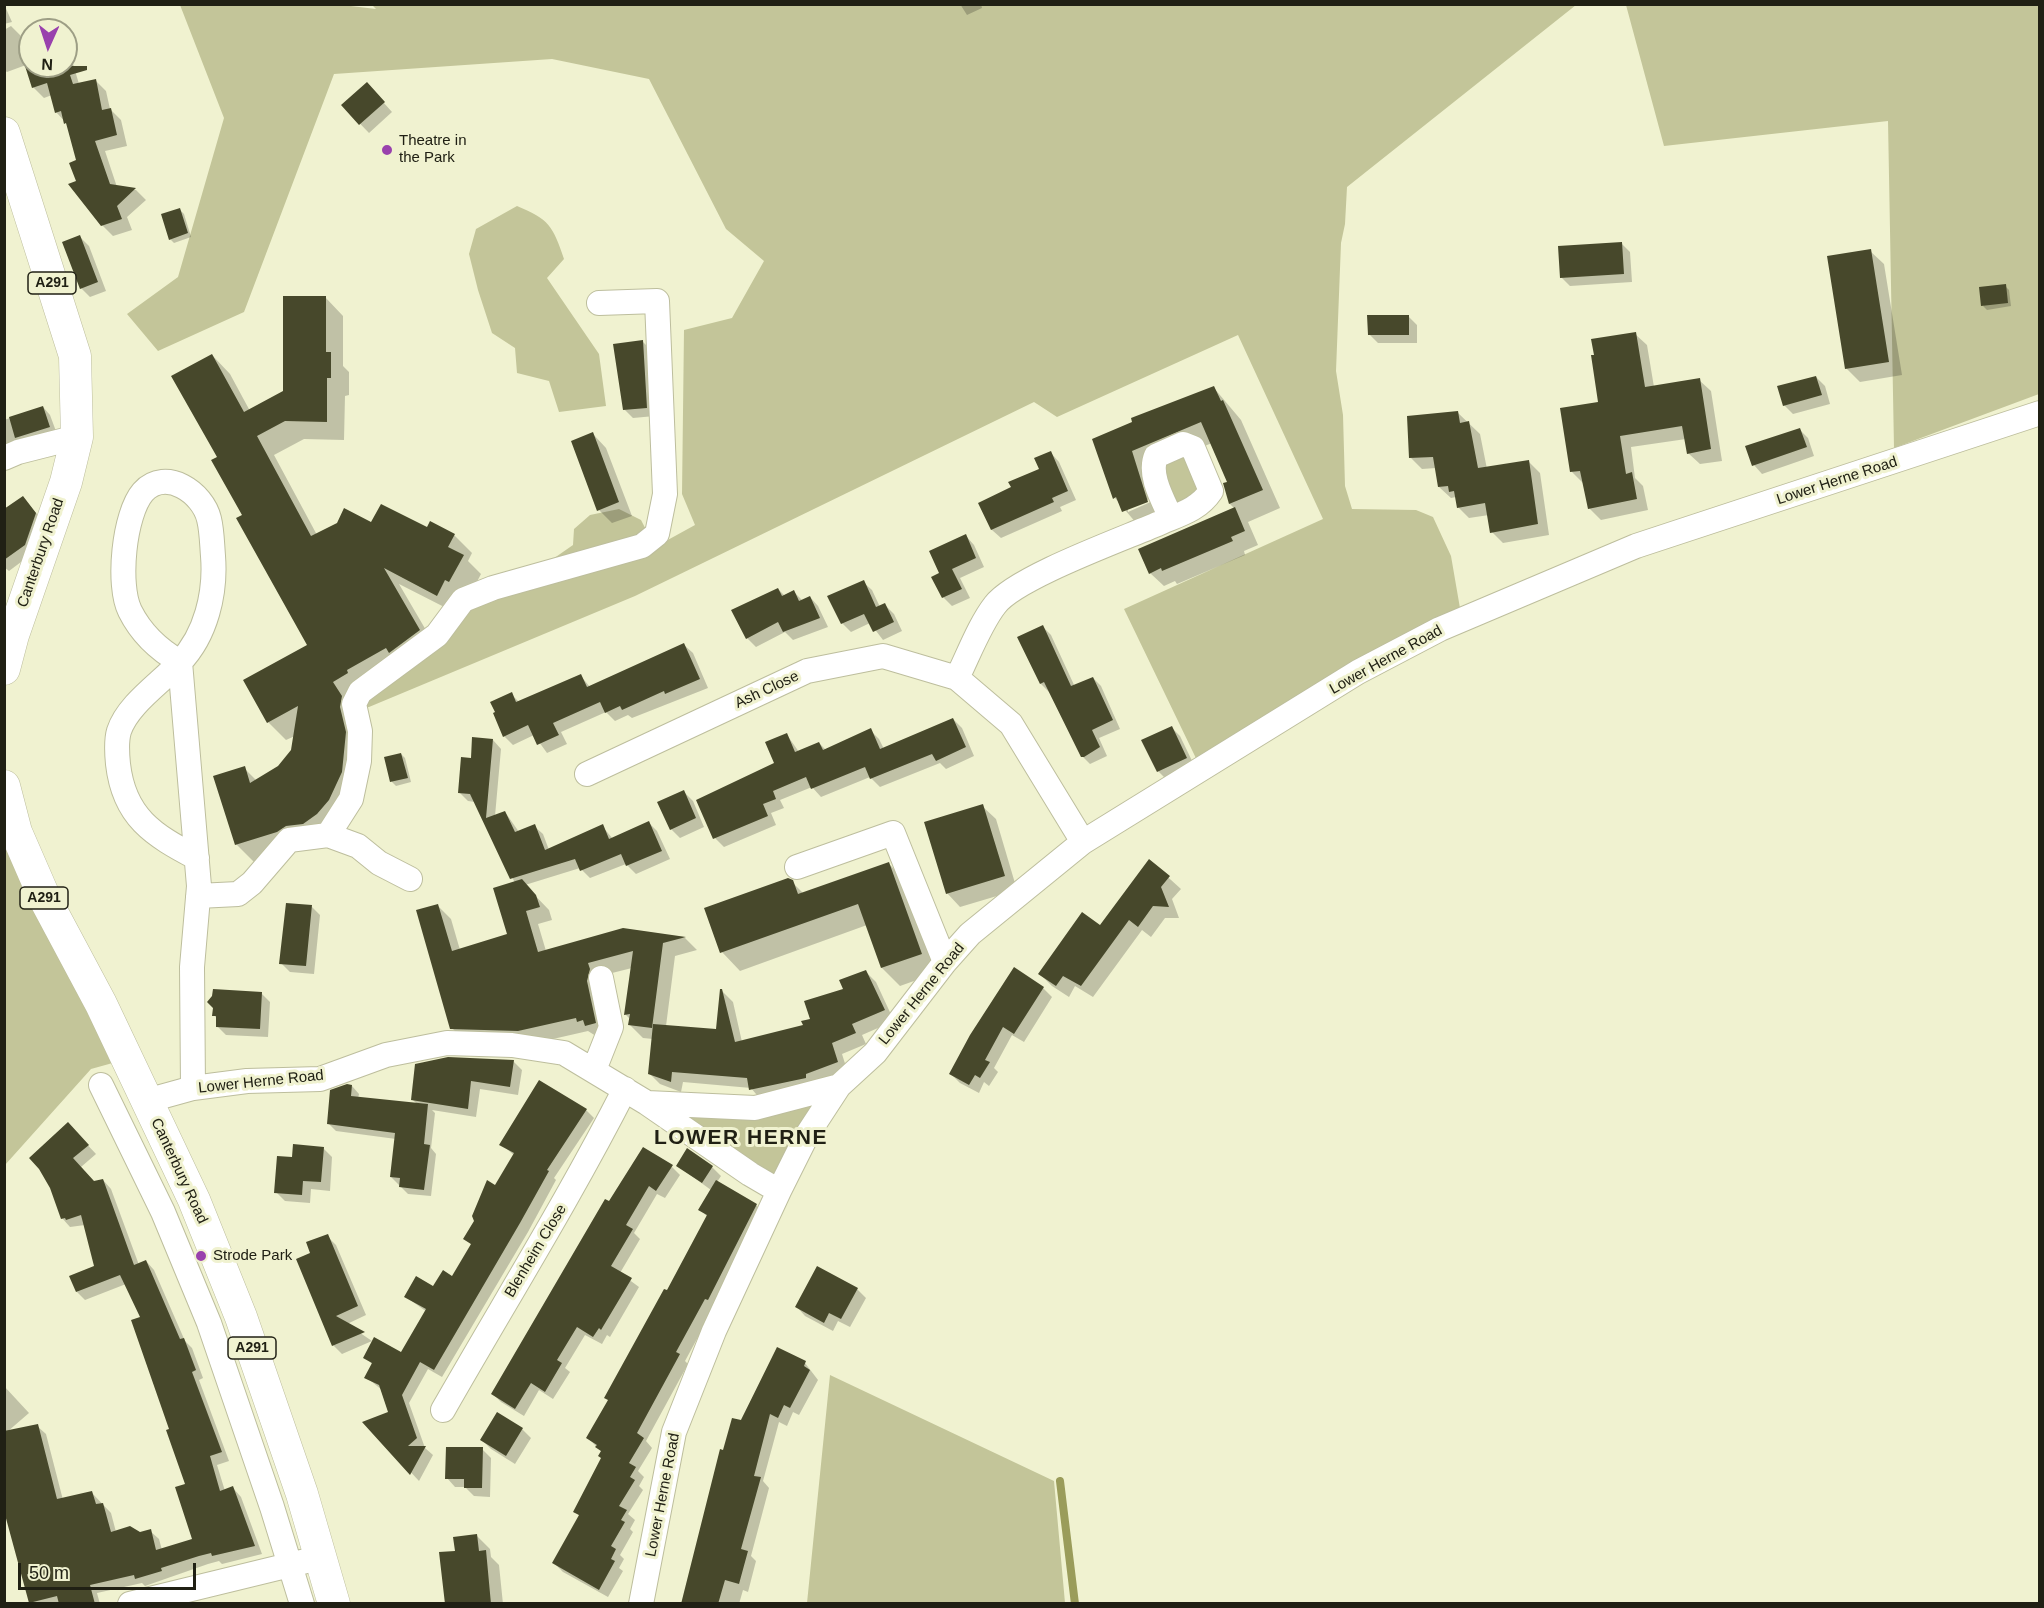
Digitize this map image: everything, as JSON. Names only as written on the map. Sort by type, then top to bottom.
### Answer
[{"type":"main road","name":"A291","points":[[4,133],[75,356],[77,437]]},
{"type":"main road","name":"Canterbury Road","points":[[4,669],[16,625],[66,482],[77,437]]},
{"type":"main road","name":"Canterbury Road","points":[[4,786],[16,832],[46,901],[101,1004],[194,1200],[241,1317],[322,1557],[334,1604]]},
{"type":"street","points":[[328,835],[351,800],[359,760],[360,731],[354,704],[360,692],[437,635],[463,600],[493,588],[642,546],[657,534],[665,494],[657,301],[599,303]]},
{"type":"street","name":"Lower Herne Road","points":[[641,1604],[674,1432],[714,1331],[779,1191],[807,1135],[839,1086],[875,1053],[945,962],[970,934],[1083,842],[1358,672],[1440,629],[1636,546],[2040,413]]},
{"type":"street","points":[[4,458],[18,452],[77,437]]},
{"type":"street","points":[[180,662],[160,650],[129,609],[123,560],[130,518],[144,491],[160,481],[177,482],[195,495],[209,517],[214,565],[207,618],[192,649],[180,662],[132,710],[119,731],[117,753],[120,787],[133,812],[170,844],[197,858]]},
{"type":"street","points":[[957,678],[995,604],[1027,581],[1171,518]]},
{"type":"street","name":"Ash Close","points":[[587,774],[807,671],[883,656],[957,678],[1011,724],[1083,842]]},
{"type":"street","points":[[180,662],[197,858],[198,896],[192,967],[193,1088]]},
{"type":"street","points":[[797,867],[893,833],[945,962]]},
{"type":"street","points":[[198,896],[238,894],[252,883],[289,840],[328,835],[358,846],[379,863],[410,879]]},
{"type":"street","points":[[594,1070],[611,1027],[601,978]]},
{"type":"street","name":"Lower Herne Road","points":[[146,1101],[193,1088],[247,1081],[320,1079],[386,1055],[447,1043],[512,1045],[564,1053],[625,1089],[750,1174],[779,1191]]},
{"type":"street","points":[[101,1085],[111,1127],[163,1212],[209,1323],[302,1604]]},
{"type":"street","name":"Lower Herne Road","points":[[646,1103],[755,1108],[839,1086]]},
{"type":"street","name":"Blenheim Close","points":[[443,1410],[546,1230],[575,1187],[625,1089]]},
{"type":"street","points":[[130,1604],[322,1557]]},
{"type":"green space","points":[[334,4],[376,9],[372,5],[1576,5],[1347,187],[1345,224],[1341,243],[1336,371],[1343,415],[1345,486],[1352,509],[1416,510],[1433,517],[1451,556],[1461,614],[1206,779],[1124,609],[1323,519],[1238,335],[1057,417],[1034,402],[635,596],[369,707],[360,708],[360,692],[418,660],[448,608],[550,561],[573,545],[574,529],[590,515],[619,509],[641,520],[655,547],[695,525],[682,494],[684,330],[732,318],[764,261],[726,229],[649,79],[552,59],[334,74],[244,312],[158,351],[127,314],[178,277],[224,118],[180,5]]},
{"type":"green space","points":[[1626,5],[2039,5],[2039,394],[1894,448],[1888,121],[1664,146]]},
{"type":"green space","points":[[517,206],[543,220],[557,239],[564,259],[547,278],[599,354],[606,406],[559,412],[549,381],[517,373],[515,348],[492,333],[469,254],[476,229]]},
{"type":"green space","points":[[1183,444],[1211,491],[1171,518],[1156,456]]},
{"type":"green space","points":[[5,786],[127,1059],[91,1069],[5,1165]]},
{"type":"green space","points":[[839,1086],[779,1191],[647,1103],[755,1108]]},
{"type":"green space","points":[[830,1375],[1054,1481],[1065,1603],[807,1603]]},
{"type":"building","points":[[78,66],[87,66],[87,70],[78,73]]},
{"type":"building","points":[[29,78],[71,78],[73,84],[96,79],[102,110],[111,108],[117,135],[95,141],[110,184],[136,188],[117,206],[122,219],[101,226],[68,184],[76,181],[69,163],[76,160],[66,123],[64,124],[61,111],[55,113],[47,83],[32,88]]},
{"type":"building","points":[[367,82],[385,102],[359,125],[341,105]]},
{"type":"building","points":[[180,208],[188,233],[169,240],[161,214]]},
{"type":"building","points":[[80,235],[98,282],[80,289],[62,242]]},
{"type":"building","points":[[1622,242],[1624,274],[1560,278],[1558,246]]},
{"type":"building","points":[[1871,249],[1889,362],[1845,369],[1827,256]]},
{"type":"building","points":[[2006,284],[2008,303],[1981,306],[1979,287]]},
{"type":"building","points":[[283,296],[326,296],[326,352],[331,352],[331,378],[327,378],[327,422],[285,421],[257,436],[311,536],[337,523],[344,508],[371,522],[381,504],[427,527],[430,521],[455,534],[448,547],[464,555],[449,582],[445,580],[437,596],[384,568],[420,630],[389,653],[386,648],[347,670],[348,673],[333,682],[342,696],[340,707],[346,732],[342,772],[329,800],[317,814],[303,824],[286,826],[277,832],[235,845],[213,776],[245,766],[250,783],[278,766],[291,750],[298,706],[267,723],[243,680],[307,645],[236,518],[242,515],[211,460],[217,457],[171,376],[212,354],[244,412],[283,391]]},
{"type":"building","points":[[1367,315],[1409,315],[1409,335],[1368,335]]},
{"type":"building","points":[[1636,332],[1645,387],[1700,378],[1711,449],[1687,454],[1682,426],[1620,436],[1626,474],[1632,472],[1637,499],[1588,509],[1580,471],[1570,472],[1560,408],[1598,402],[1591,339]]},
{"type":"building","points":[[643,340],[647,408],[623,410],[613,344]]},
{"type":"building","points":[[1816,376],[1822,395],[1783,406],[1777,386]]},
{"type":"building","points":[[1214,386],[1221,401],[1223,400],[1263,490],[1229,504],[1223,483],[1227,482],[1201,422],[1132,451],[1148,502],[1122,512],[1116,497],[1113,499],[1092,439],[1132,422],[1131,418]]},
{"type":"building","points":[[43,406],[50,427],[15,438],[9,417]]},
{"type":"building","points":[[1458,411],[1460,423],[1469,421],[1478,468],[1529,460],[1538,524],[1490,533],[1485,503],[1457,508],[1454,491],[1449,492],[1448,486],[1438,487],[1433,457],[1409,458],[1407,416]]},
{"type":"building","points":[[1800,428],[1807,447],[1752,466],[1745,446]]},
{"type":"building","points":[[593,432],[619,502],[597,511],[571,441]]},
{"type":"building","points":[[1051,451],[1068,491],[1052,498],[1054,502],[991,530],[978,503],[1011,487],[1008,482],[1039,469],[1034,458]]},
{"type":"building","points":[[23,496],[36,513],[25,545],[4,560],[4,509]]},
{"type":"building","points":[[1235,507],[1245,531],[1231,537],[1233,541],[1162,571],[1161,568],[1149,574],[1138,549]]},
{"type":"building","points":[[966,534],[976,558],[952,569],[962,589],[942,598],[931,577],[939,573],[929,551]]},
{"type":"building","points":[[864,580],[876,607],[885,603],[894,622],[873,632],[864,614],[841,624],[827,596]]},
{"type":"building","points":[[778,588],[782,596],[794,590],[799,601],[810,596],[820,618],[783,632],[778,622],[746,639],[731,610]]},
{"type":"building","points":[[1043,625],[1071,686],[1093,677],[1113,720],[1092,730],[1100,747],[1084,757],[1081,757],[1044,682],[1040,684],[1017,637]]},
{"type":"building","points":[[684,643],[700,679],[665,694],[664,691],[622,710],[620,706],[605,713],[600,702],[553,723],[559,735],[537,745],[528,725],[503,737],[490,702],[512,692],[516,702],[581,674],[587,687]]},
{"type":"building","points":[[953,718],[966,747],[936,761],[932,754],[870,779],[865,767],[811,789],[806,777],[773,791],[776,799],[763,804],[768,816],[713,839],[696,800],[774,763],[765,742],[787,733],[795,752],[819,742],[823,750],[871,728],[880,749]]},
{"type":"building","points":[[1172,726],[1187,758],[1157,772],[1141,740]]},
{"type":"building","points":[[472,737],[493,739],[486,818],[505,811],[515,832],[535,824],[545,850],[603,824],[609,839],[649,821],[662,851],[626,866],[621,854],[580,871],[575,859],[510,879],[470,794],[458,793],[461,757],[471,758]]},
{"type":"building","points":[[401,753],[408,778],[390,782],[384,757]]},
{"type":"building","points":[[684,790],[696,818],[670,830],[657,802]]},
{"type":"building","points":[[983,804],[1005,876],[946,894],[924,822]]},
{"type":"building","points":[[1149,859],[1170,876],[1161,887],[1169,907],[1153,906],[1138,927],[1129,920],[1081,986],[1063,976],[1056,986],[1038,974],[1082,912],[1100,925]]},
{"type":"building","points":[[889,862],[922,954],[881,968],[858,904],[720,953],[704,908],[788,878],[793,880],[798,894]]},
{"type":"building","points":[[522,879],[536,895],[540,907],[526,911],[538,952],[623,928],[686,937],[663,943],[652,1028],[628,1025],[630,1014],[624,1015],[633,951],[588,963],[590,969],[587,981],[596,1023],[585,1026],[583,1020],[577,1022],[576,1018],[518,1031],[450,1029],[416,910],[438,904],[452,951],[507,934],[493,888]]},
{"type":"building","points":[[286,903],[312,905],[306,966],[279,964]]},
{"type":"building","points":[[1014,967],[1044,987],[1014,1034],[1003,1027],[985,1060],[990,1062],[980,1078],[975,1075],[969,1085],[949,1074],[970,1035]]},
{"type":"building","points":[[866,970],[885,1010],[852,1024],[856,1033],[832,1043],[838,1062],[806,1074],[806,1078],[749,1090],[747,1078],[672,1072],[671,1082],[648,1074],[653,1024],[716,1029],[720,989],[722,989],[735,1042],[803,1025],[801,1021],[810,1019],[804,1001],[843,989],[839,980]]},
{"type":"building","points":[[213,989],[262,992],[260,1029],[216,1027],[216,1016],[212,1016],[213,1008],[207,1002],[212,996]]},
{"type":"building","points":[[448,1057],[514,1060],[510,1087],[471,1081],[468,1109],[411,1100],[415,1064]]},
{"type":"building","points":[[539,1080],[587,1109],[547,1170],[549,1171],[520,1223],[434,1370],[420,1362],[402,1395],[417,1438],[408,1446],[426,1446],[410,1475],[362,1422],[388,1412],[379,1385],[364,1378],[372,1363],[363,1358],[374,1337],[401,1352],[426,1309],[404,1297],[416,1276],[433,1286],[443,1270],[452,1276],[471,1244],[463,1239],[474,1221],[472,1216],[487,1180],[495,1185],[514,1153],[499,1145]]},
{"type":"building","points":[[347,1084],[352,1085],[351,1096],[428,1104],[424,1144],[430,1145],[424,1190],[399,1187],[400,1178],[390,1177],[395,1133],[327,1124],[330,1090]]},
{"type":"building","points":[[68,1122],[89,1145],[73,1158],[94,1181],[103,1179],[134,1265],[146,1260],[180,1339],[184,1338],[196,1370],[192,1372],[222,1452],[210,1456],[220,1491],[233,1486],[255,1546],[212,1556],[211,1553],[199,1556],[135,1579],[134,1575],[90,1585],[95,1604],[59,1604],[57,1596],[29,1603],[4,1511],[4,1431],[38,1424],[57,1499],[92,1491],[96,1504],[103,1503],[111,1532],[130,1526],[140,1532],[151,1529],[156,1550],[192,1539],[175,1487],[185,1484],[166,1430],[169,1429],[131,1320],[140,1317],[120,1275],[76,1292],[69,1276],[94,1266],[81,1215],[66,1220],[61,1219],[50,1188],[39,1169],[29,1158]]},
{"type":"building","points":[[293,1144],[324,1147],[321,1182],[303,1181],[302,1195],[274,1193],[277,1156],[292,1157]]},
{"type":"building","points":[[643,1147],[673,1165],[656,1191],[649,1186],[626,1225],[633,1229],[611,1266],[632,1278],[601,1330],[599,1328],[593,1337],[577,1327],[557,1360],[562,1363],[545,1392],[531,1383],[515,1409],[491,1394],[605,1199],[609,1201]]},
{"type":"building","points":[[687,1148],[713,1166],[702,1183],[676,1166]]},
{"type":"building","points":[[716,1180],[757,1204],[708,1300],[705,1299],[676,1352],[680,1354],[637,1433],[644,1438],[629,1463],[636,1467],[630,1477],[635,1480],[619,1506],[627,1510],[621,1520],[625,1522],[611,1546],[616,1549],[611,1559],[615,1561],[599,1590],[552,1563],[579,1515],[573,1512],[601,1458],[598,1456],[601,1451],[595,1447],[597,1445],[586,1438],[608,1400],[604,1398],[664,1289],[667,1290],[707,1215],[698,1210]]},
{"type":"building","points":[[328,1234],[358,1306],[336,1316],[365,1332],[332,1346],[296,1259],[310,1253],[306,1242]]},
{"type":"building","points":[[817,1266],[858,1288],[841,1319],[829,1313],[824,1323],[795,1307]]},
{"type":"building","points":[[777,1347],[806,1361],[804,1366],[810,1370],[790,1408],[784,1405],[778,1418],[770,1414],[754,1476],[761,1477],[741,1549],[748,1551],[739,1584],[725,1580],[718,1604],[681,1604],[720,1449],[723,1450],[732,1418],[741,1420]]},
{"type":"building","points":[[497,1412],[523,1428],[506,1456],[480,1440]]},
{"type":"building","points":[[446,1447],[483,1447],[482,1488],[464,1488],[464,1479],[445,1479]]},
{"type":"building","points":[[477,1534],[479,1551],[486,1550],[491,1604],[445,1604],[439,1552],[455,1551],[453,1537]]},
{"type":"waterway","points":[[1060,1481],[1075,1604]]},
{"type":"place","name":"Theatre in the Park","points":[[387,150]]},
{"type":"place","name":"Strode Park","points":[[201,1256]]},
{"type":"district","name":"LOWER HERNE","points":[[741,1138]]}]
